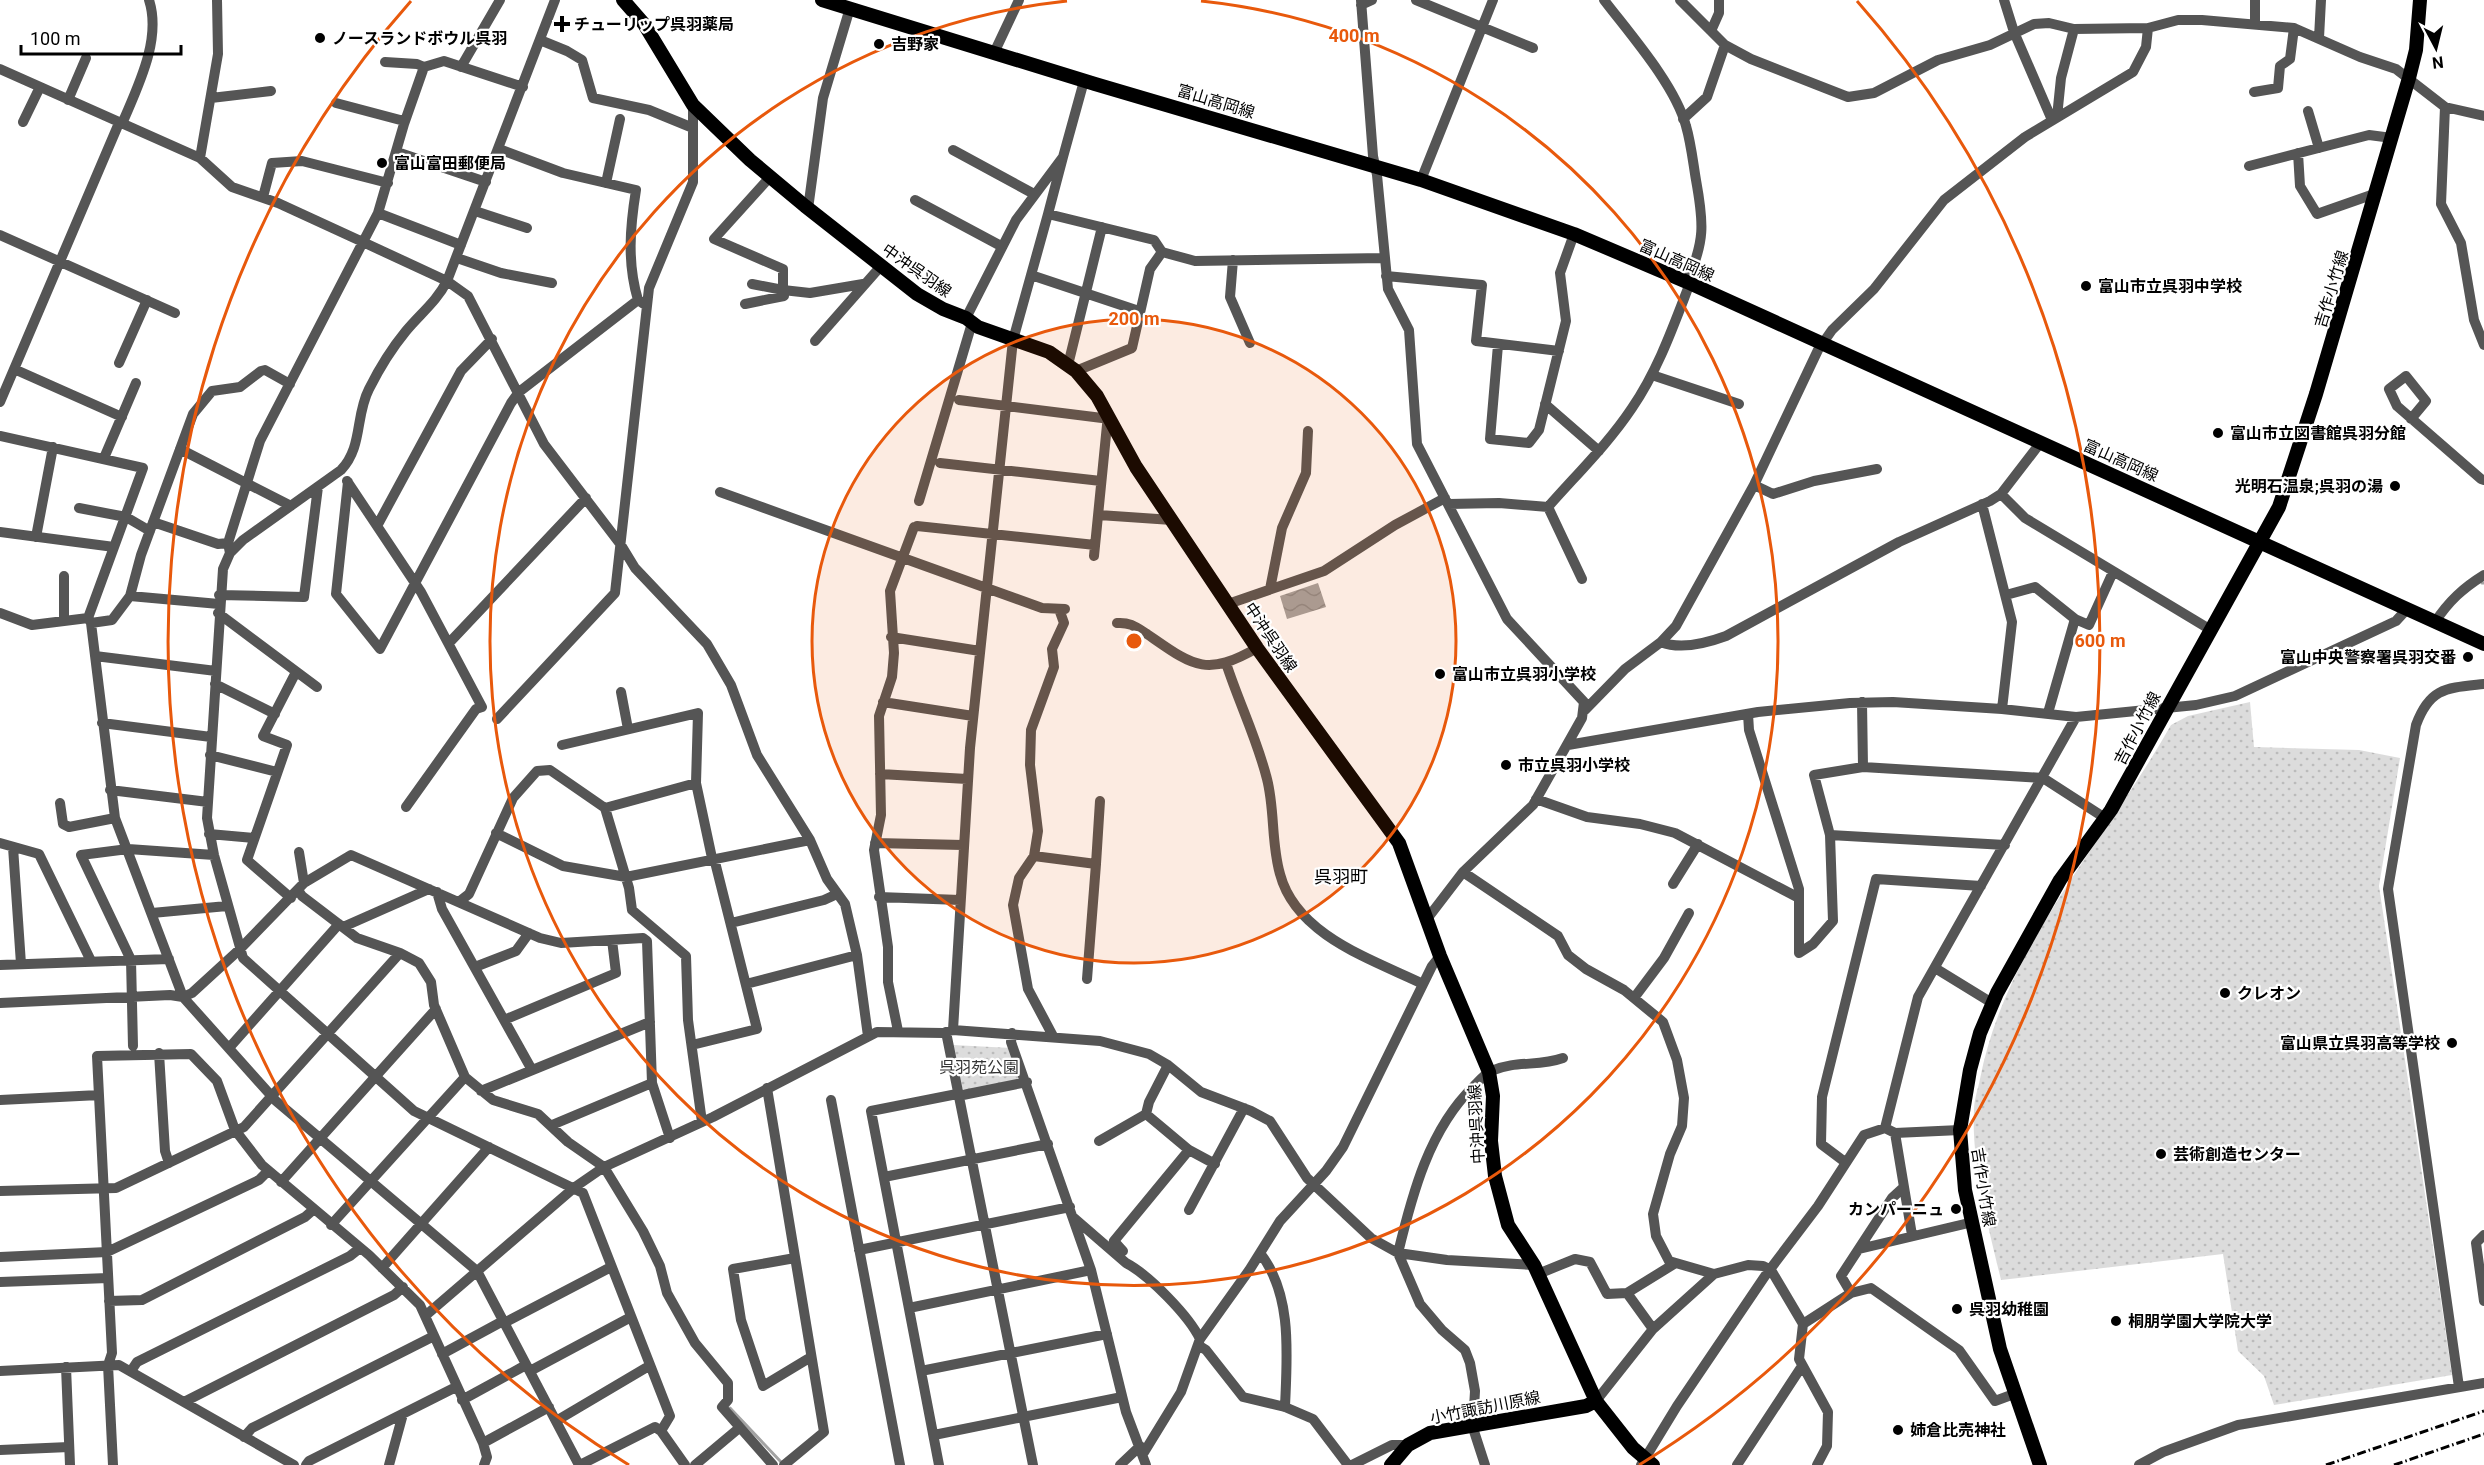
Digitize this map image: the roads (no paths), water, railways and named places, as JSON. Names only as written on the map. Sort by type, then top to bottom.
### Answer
[{"type":"main road","name":"中沖呉羽線","points":[[623,0],[644,24],[693,105],[808,209],[917,294],[944,309],[1013,340],[1049,352],[1072,368],[1097,396],[1136,467],[1257,648],[1394,834],[1440,956],[1489,1072],[1493,1096],[1491,1141],[1498,1194],[1508,1225],[1536,1270],[1596,1401],[1617,1431],[1646,1463]]},
{"type":"main road","name":"富山高岡線","points":[[822,0],[1084,81],[1421,180],[1574,234],[2041,442],[2484,644]]},
{"type":"main road","name":"吉作小竹線","points":[[2040,1465],[2014,1394],[1992,1320],[1965,1190],[1960,1130],[1965,1087],[1992,1002],[2060,880],[2105,818],[2262,542],[2279,507],[2306,429],[2409,78],[2416,50],[2420,0]]},
{"type":"main road","name":"小竹諏訪川原線","points":[[1391,1465],[1408,1445],[1430,1433],[1586,1406],[1596,1401]]},
{"type":"street","points":[[0,402],[141,76],[148,51],[153,14],[149,0]]},
{"type":"street","points":[[200,158],[219,39],[217,0]]},
{"type":"street","points":[[461,67],[500,0]]},
{"type":"street","points":[[229,548],[341,470],[355,450],[361,407],[368,390],[406,331],[431,304],[447,281],[555,0]]},
{"type":"street","points":[[994,53],[1019,0]]},
{"type":"street","points":[[1372,0],[1361,3],[1384,258],[1392,299],[1409,330],[1417,444],[1507,619],[1580,694],[1585,710]]},
{"type":"street","points":[[1421,180],[1492,0]]},
{"type":"street","points":[[1548,507],[1599,451],[1632,409],[1652,375],[1669,341],[1699,254],[1702,235],[1702,213],[1683,119],[1659,73],[1604,0]]},
{"type":"street","points":[[1680,0],[1725,45],[1761,63],[1848,97],[1874,93],[1938,60],[1989,45],[2034,24],[2049,23],[2074,28],[2148,28],[2178,20],[2294,28],[2360,57],[2396,69],[2445,107],[2484,116]]},
{"type":"street","points":[[1711,31],[1719,13],[1719,0]]},
{"type":"street","points":[[2004,0],[2014,32],[2055,118]]},
{"type":"street","points":[[2255,0],[2255,24]]},
{"type":"street","points":[[2319,38],[2321,0]]},
{"type":"street","points":[[1423,1],[1533,48]]},
{"type":"street","points":[[808,209],[823,98],[850,8]]},
{"type":"street","points":[[2055,118],[2061,78],[2074,28]]},
{"type":"street","points":[[1427,919],[1463,872],[1536,799],[1568,745],[1585,710],[1625,669],[1661,642],[1682,616],[1754,485],[1832,330],[1874,289],[1944,200],[2025,137],[2133,72],[2146,46],[2148,28]]},
{"type":"street","points":[[2254,92],[2278,88],[2280,66],[2290,59],[2294,28]]},
{"type":"street","points":[[540,40],[582,60],[593,98],[649,110],[693,128]]},
{"type":"street","points":[[1683,119],[1707,97],[1725,45]]},
{"type":"street","points":[[68,100],[86,58]]},
{"type":"street","points":[[385,62],[417,64],[424,67],[444,62],[523,87]]},
{"type":"street","points":[[424,67],[404,121],[378,213],[365,243],[260,441],[220,579],[210,755],[209,834],[243,958],[375,1077],[427,1119],[575,1187],[583,1193],[670,1416],[661,1431]]},
{"type":"street","points":[[0,69],[200,158],[232,187],[263,197],[365,243],[447,281],[468,296],[544,444],[621,545],[635,568],[702,638],[714,654],[730,685],[757,755],[810,840],[824,873],[844,904],[857,955],[868,1036]]},
{"type":"street","points":[[1033,1465],[958,1095],[950,1031],[967,779],[1013,340],[1084,81]]},
{"type":"street","points":[[23,122],[40,87]]},
{"type":"street","points":[[211,99],[271,91]]},
{"type":"street","points":[[336,104],[404,121]]},
{"type":"street","points":[[497,719],[615,593],[643,303],[693,182],[693,105]]},
{"type":"street","points":[[2445,107],[2445,157],[2441,204],[2461,243],[2484,345]]},
{"type":"street","points":[[2308,111],[2319,148]]},
{"type":"street","points":[[606,183],[620,119]]},
{"type":"street","points":[[2249,166],[2369,135],[2392,138]]},
{"type":"street","points":[[499,149],[562,173],[636,190],[630,259],[643,303]]},
{"type":"street","points":[[953,150],[1034,194]]},
{"type":"street","points":[[397,152],[486,182]]},
{"type":"street","points":[[2298,153],[2300,186],[2318,214],[2377,193]]},
{"type":"street","points":[[918,501],[969,320],[1001,246],[1034,194],[1063,157]]},
{"type":"street","points":[[263,197],[272,163],[302,161],[388,183]]},
{"type":"street","points":[[745,304],[784,296],[783,269],[714,239],[770,177]]},
{"type":"street","points":[[915,200],[1001,246]]},
{"type":"street","points":[[475,211],[527,228]]},
{"type":"street","points":[[378,213],[461,246]]},
{"type":"street","points":[[1048,214],[1154,240],[1162,252],[1195,261],[1384,258]]},
{"type":"street","points":[[1102,227],[1085,293],[1072,368],[1132,348],[1150,269],[1162,252]]},
{"type":"street","points":[[1498,345],[1490,440],[1529,443],[1539,430],[1566,321],[1560,273],[1574,234]]},
{"type":"street","points":[[0,235],[175,313]]},
{"type":"street","points":[[457,258],[501,273],[552,283]]},
{"type":"street","points":[[1233,260],[1230,297],[1250,343]]},
{"type":"street","points":[[815,341],[881,266]]},
{"type":"street","points":[[1030,275],[1139,311]]},
{"type":"street","points":[[1386,276],[1482,285],[1476,341],[1559,351]]},
{"type":"street","points":[[752,284],[810,293],[863,284]]},
{"type":"street","points":[[119,363],[147,300]]},
{"type":"street","points":[[348,482],[336,594],[380,649],[519,392],[643,303]]},
{"type":"street","points":[[377,526],[461,371],[492,339]]},
{"type":"street","points":[[14,369],[122,417]]},
{"type":"street","points":[[0,613],[32,625],[64,621],[112,620],[130,596],[152,526],[193,414],[212,392],[240,387],[265,370],[290,384]]},
{"type":"street","points":[[1652,375],[1739,404]]},
{"type":"street","points":[[104,458],[135,383]]},
{"type":"street","points":[[959,400],[1102,418],[1108,415]]},
{"type":"street","points":[[1545,404],[1599,451]]},
{"type":"street","points":[[898,1031],[888,982],[888,947],[879,897],[875,843],[881,815],[879,716],[892,677],[894,653],[891,637],[893,609],[890,591],[916,527],[993,535],[1095,550],[1108,415]]},
{"type":"street","points":[[2411,419],[2484,480]]},
{"type":"street","points":[[1270,589],[1282,528],[1306,473],[1308,431]]},
{"type":"street","points":[[0,436],[143,468],[90,621],[115,818],[183,997],[272,1097],[477,1271],[580,1465],[655,1427],[661,1431],[686,1465]]},
{"type":"street","points":[[1661,642],[1669,645],[1697,644],[1726,636],[1899,542],[2001,494],[2041,442]]},
{"type":"street","points":[[36,537],[53,447]]},
{"type":"street","points":[[180,449],[291,506]]},
{"type":"street","points":[[940,464],[1101,481]]},
{"type":"street","points":[[341,470],[415,583],[482,707],[476,709],[406,807]]},
{"type":"street","points":[[1754,485],[1773,494],[1814,481],[1877,470]]},
{"type":"street","points":[[130,596],[219,604],[304,597],[318,487]]},
{"type":"street","points":[[720,492],[1042,608],[1062,609],[1064,623],[1052,649],[1054,667],[1033,721],[1029,738],[1031,772],[1039,817],[1034,856],[1019,878],[1013,906],[1028,989],[1053,1036]]},
{"type":"street","points":[[2001,494],[2025,518],[2211,630]]},
{"type":"street","points":[[449,643],[586,498]]},
{"type":"street","points":[[1228,604],[1324,571],[1395,525],[1447,501],[1548,507]]},
{"type":"street","points":[[1982,504],[2012,622],[2002,709]]},
{"type":"street","points":[[1548,507],[1582,579]]},
{"type":"street","points":[[79,508],[126,517],[229,548]]},
{"type":"street","points":[[1099,515],[1172,520]]},
{"type":"street","points":[[0,532],[114,547]]},
{"type":"street","points":[[2006,596],[2035,587],[2075,619],[2089,625],[2113,572]]},
{"type":"street","points":[[2435,622],[2447,604],[2462,589],[2484,575]]},
{"type":"street","points":[[64,576],[64,621]]},
{"type":"street","points":[[219,604],[316,687]]},
{"type":"street","points":[[1568,745],[1748,714],[1862,702],[2002,709],[2076,717],[2196,705],[2235,696],[2396,621],[2407,609]]},
{"type":"street","points":[[2048,713],[2075,619]]},
{"type":"street","points":[[1117,622],[1132,624],[1198,665],[1208,667],[1226,663],[1257,648]]},
{"type":"street","points":[[891,637],[981,651]]},
{"type":"street","points":[[95,656],[216,671]]},
{"type":"street","points":[[1226,663],[1256,741],[1267,779],[1274,811],[1279,872],[1287,895],[1300,913],[1320,930],[1350,949],[1423,984]]},
{"type":"street","points":[[296,672],[263,736],[287,745],[247,860],[298,890],[302,896],[357,938],[414,959],[426,972],[431,982],[436,1010],[465,1077],[481,1091],[504,1105],[530,1110],[552,1125],[568,1142],[604,1167],[643,1231],[660,1266],[667,1293],[695,1343],[728,1383],[728,1400],[722,1407],[737,1423],[738,1429],[773,1465]]},
{"type":"street","points":[[215,684],[275,714]]},
{"type":"street","points":[[2459,1387],[2388,889],[2416,725],[2424,704],[2436,693],[2484,684]]},
{"type":"street","points":[[621,692],[628,729]]},
{"type":"street","points":[[883,702],[973,716]]},
{"type":"street","points":[[1862,702],[1863,767]]},
{"type":"street","points":[[562,744],[698,713],[696,783],[757,1029],[692,1046]]},
{"type":"street","points":[[1748,714],[1749,730],[1793,867],[1799,898],[1798,953],[1813,944],[1833,921],[1830,835],[1814,775],[1863,767],[2043,778],[2105,818]]},
{"type":"street","points":[[1912,1235],[1904,1187],[1890,1130],[1918,997],[2076,717]]},
{"type":"street","points":[[102,723],[211,737]]},
{"type":"street","points":[[210,755],[277,772]]},
{"type":"street","points":[[460,902],[469,894],[513,798],[537,771],[550,770],[605,808],[626,877],[632,910],[686,956],[688,1020],[702,1122]]},
{"type":"street","points":[[880,774],[967,779]]},
{"type":"street","points":[[605,808],[696,783]]},
{"type":"street","points":[[110,790],[208,802]]},
{"type":"street","points":[[1536,799],[1587,817],[1659,828],[1698,844],[1799,898]]},
{"type":"street","points":[[1087,979],[1100,801]]},
{"type":"street","points":[[60,803],[63,824],[69,827],[115,818]]},
{"type":"street","points":[[496,833],[563,866],[626,877],[810,840]]},
{"type":"street","points":[[209,834],[254,838]]},
{"type":"street","points":[[1830,835],[2005,845]]},
{"type":"street","points":[[0,843],[39,854],[91,961]]},
{"type":"street","points":[[875,843],[963,844]]},
{"type":"street","points":[[1673,884],[1698,844]]},
{"type":"street","points":[[13,847],[21,964]]},
{"type":"street","points":[[133,1046],[131,960],[81,855],[128,849],[214,855]]},
{"type":"street","points":[[298,890],[299,852]]},
{"type":"street","points":[[0,1003],[183,997],[192,993],[239,950],[298,890],[351,855],[529,933],[561,943],[643,938],[647,941],[652,1083],[670,1138]]},
{"type":"street","points":[[1034,856],[1096,864]]},
{"type":"street","points":[[1463,872],[1558,936],[1568,955],[1586,969],[1615,984],[1663,1022],[1677,1060],[1683,1090],[1682,1126],[1670,1154],[1653,1214],[1656,1236],[1666,1256],[1674,1264],[1714,1274]]},
{"type":"street","points":[[1845,1162],[1821,1144],[1822,1097],[1876,879],[1981,886]]},
{"type":"street","points":[[229,1048],[341,926],[433,890]]},
{"type":"street","points":[[433,890],[532,1070]]},
{"type":"street","points":[[731,923],[824,900],[837,894]]},
{"type":"street","points":[[879,897],[960,900]]},
{"type":"street","points":[[152,913],[227,906]]},
{"type":"street","points":[[1634,998],[1664,958],[1689,913]]},
{"type":"street","points":[[475,967],[516,951],[529,933]]},
{"type":"street","points":[[504,1020],[616,973],[612,940]]},
{"type":"street","points":[[0,1191],[116,1188],[244,1127],[400,953]]},
{"type":"street","points":[[746,984],[857,955]]},
{"type":"street","points":[[1120,1465],[1142,1450],[1181,1392],[1199,1342],[1280,1221],[1343,1147],[1423,984],[1440,956]]},
{"type":"street","points":[[0,965],[169,959]]},
{"type":"street","points":[[1935,968],[1992,1002]]},
{"type":"street","points":[[281,1182],[436,1010]]},
{"type":"street","points":[[481,1091],[650,1022]]},
{"type":"street","points":[[425,1316],[575,1187],[604,1167],[670,1138],[868,1036],[877,1032],[898,1031],[1053,1036],[1100,1041],[1149,1054],[1168,1065],[1201,1092],[1244,1108],[1270,1121],[1313,1184],[1371,1238],[1398,1253],[1536,1270],[1575,1259],[1590,1262],[1607,1294],[1627,1293],[1674,1264]]},
{"type":"street","points":[[1012,1033],[1011,1042],[1027,1082],[1091,1270],[1122,1397],[1146,1465]]},
{"type":"street","points":[[159,1053],[165,1151],[170,1162]]},
{"type":"street","points":[[113,1465],[108,1365],[112,1353],[97,1056],[159,1053],[191,1054],[217,1081],[235,1130],[267,1172],[360,1248],[420,1305],[483,1443],[486,1457],[484,1465]]},
{"type":"street","points":[[1485,1465],[1472,1425],[1475,1391],[1468,1358],[1420,1304],[1398,1253],[1412,1198],[1432,1147],[1457,1102],[1489,1072],[1521,1062],[1545,1064],[1563,1058]]},
{"type":"street","points":[[1099,1142],[1146,1114],[1149,1102],[1168,1065]]},
{"type":"street","points":[[332,1225],[465,1077]]},
{"type":"street","points":[[939,1465],[871,1111],[1027,1082]]},
{"type":"street","points":[[552,1125],[652,1083]]},
{"type":"street","points":[[767,1088],[824,1432],[785,1464]]},
{"type":"street","points":[[0,1100],[99,1095]]},
{"type":"street","points":[[831,1100],[900,1465]]},
{"type":"street","points":[[1189,1210],[1244,1108]]},
{"type":"street","points":[[1146,1114],[1189,1150],[1215,1164]]},
{"type":"street","points":[[1646,1463],[1665,1424],[1818,1206],[1864,1135],[1890,1130],[1960,1130]]},
{"type":"street","points":[[884,1178],[1048,1144]]},
{"type":"street","points":[[382,1268],[489,1147]]},
{"type":"street","points":[[1189,1150],[1114,1241],[1136,1269],[1179,1311],[1199,1342],[1243,1397],[1285,1407],[1313,1419],[1348,1465]]},
{"type":"street","points":[[0,1257],[107,1252],[259,1180],[267,1172]]},
{"type":"street","points":[[1851,1293],[1841,1276],[1892,1198],[1904,1187]]},
{"type":"street","points":[[109,1301],[142,1300],[305,1217],[313,1210]]},
{"type":"street","points":[[859,1250],[984,1224],[1072,1212]]},
{"type":"street","points":[[1072,1212],[1126,1263],[1136,1269]]},
{"type":"street","points":[[1859,1249],[1973,1222]]},
{"type":"street","points":[[2484,1235],[2476,1243],[2484,1301]]},
{"type":"street","points":[[131,1371],[137,1362],[350,1256],[360,1248]]},
{"type":"street","points":[[1260,1253],[1275,1278],[1281,1305],[1286,1338],[1285,1407]]},
{"type":"street","points":[[795,1258],[733,1269],[734,1279],[741,1320],[763,1386],[811,1357]]},
{"type":"street","points":[[1596,1401],[1653,1329],[1714,1274],[1748,1265],[1763,1266],[1771,1270],[1803,1324],[1799,1359],[1828,1412],[1827,1446],[1817,1465]]},
{"type":"street","points":[[442,1354],[611,1267]]},
{"type":"street","points":[[909,1308],[1091,1270]]},
{"type":"street","points":[[0,1282],[108,1278]]},
{"type":"street","points":[[184,1402],[394,1295],[403,1287]]},
{"type":"street","points":[[1803,1324],[1851,1293],[1871,1288],[1959,1350],[1995,1401],[2014,1394]]},
{"type":"street","points":[[1627,1293],[1653,1329]]},
{"type":"street","points":[[462,1400],[631,1317]]},
{"type":"street","points":[[921,1371],[1107,1334]]},
{"type":"street","points":[[244,1437],[252,1428],[434,1336]]},
{"type":"street","points":[[0,1371],[119,1365],[294,1465]]},
{"type":"street","points":[[556,1421],[649,1366]]},
{"type":"street","points":[[1737,1465],[1802,1366]]},
{"type":"street","points":[[66,1368],[70,1465]]},
{"type":"street","points":[[2139,1465],[2163,1452],[2238,1425],[2484,1383]]},
{"type":"street","points":[[306,1465],[309,1461],[456,1387]]},
{"type":"street","points":[[934,1435],[1122,1397]]},
{"type":"street","points":[[483,1443],[549,1407]]},
{"type":"street","points":[[389,1465],[403,1414]]},
{"type":"street","points":[[695,1465],[738,1429]]},
{"type":"street","points":[[1352,1465],[1392,1445],[1408,1445]]},
{"type":"street","points":[[0,1450],[69,1448]]},
{"type":"water","points":[[1318,583],[1326,607],[1287,619],[1280,596]]},
{"type":"waterway","points":[[730,1408],[782,1463]]},
{"type":"railway","points":[[2326,1465],[2484,1411]]},
{"type":"railway","points":[[2394,1465],[2484,1434]]},
{"type":"place","name":"チューリップ呉羽薬局","points":[[562,24]]},
{"type":"place","name":"ノースランドボウル呉羽","points":[[320,38]]},
{"type":"place","name":"吉野家","points":[[879,44]]},
{"type":"place","name":"富山富田郵便局","points":[[382,163]]},
{"type":"place","name":"富山市立呉羽中学校","points":[[2086,286]]},
{"type":"place","name":"富山市立図書館呉羽分館","points":[[2218,433]]},
{"type":"place","name":"光明石温泉;呉羽の湯","points":[[2395,486]]},
{"type":"place","name":"富山中央警察署呉羽交番","points":[[2468,657]]},
{"type":"place","name":"富山市立呉羽小学校","points":[[1440,674]]},
{"type":"place","name":"市立呉羽小学校","points":[[1506,765]]},
{"type":"place","name":"クレオン","points":[[2225,993]]},
{"type":"place","name":"富山県立呉羽高等学校","points":[[2452,1043]]},
{"type":"place","name":"芸術創造センター","points":[[2161,1154]]},
{"type":"place","name":"カンパーニュ","points":[[1956,1209]]},
{"type":"place","name":"呉羽幼稚園","points":[[1957,1309]]},
{"type":"place","name":"桐朋学園大学院大学","points":[[2116,1321]]},
{"type":"place","name":"姉倉比売神社","points":[[1898,1430]]},
{"type":"district","name":"呉羽町","points":[[1341,877]]},
{"type":"park label","name":"呉羽苑公園","points":[[979,1067]]}]
